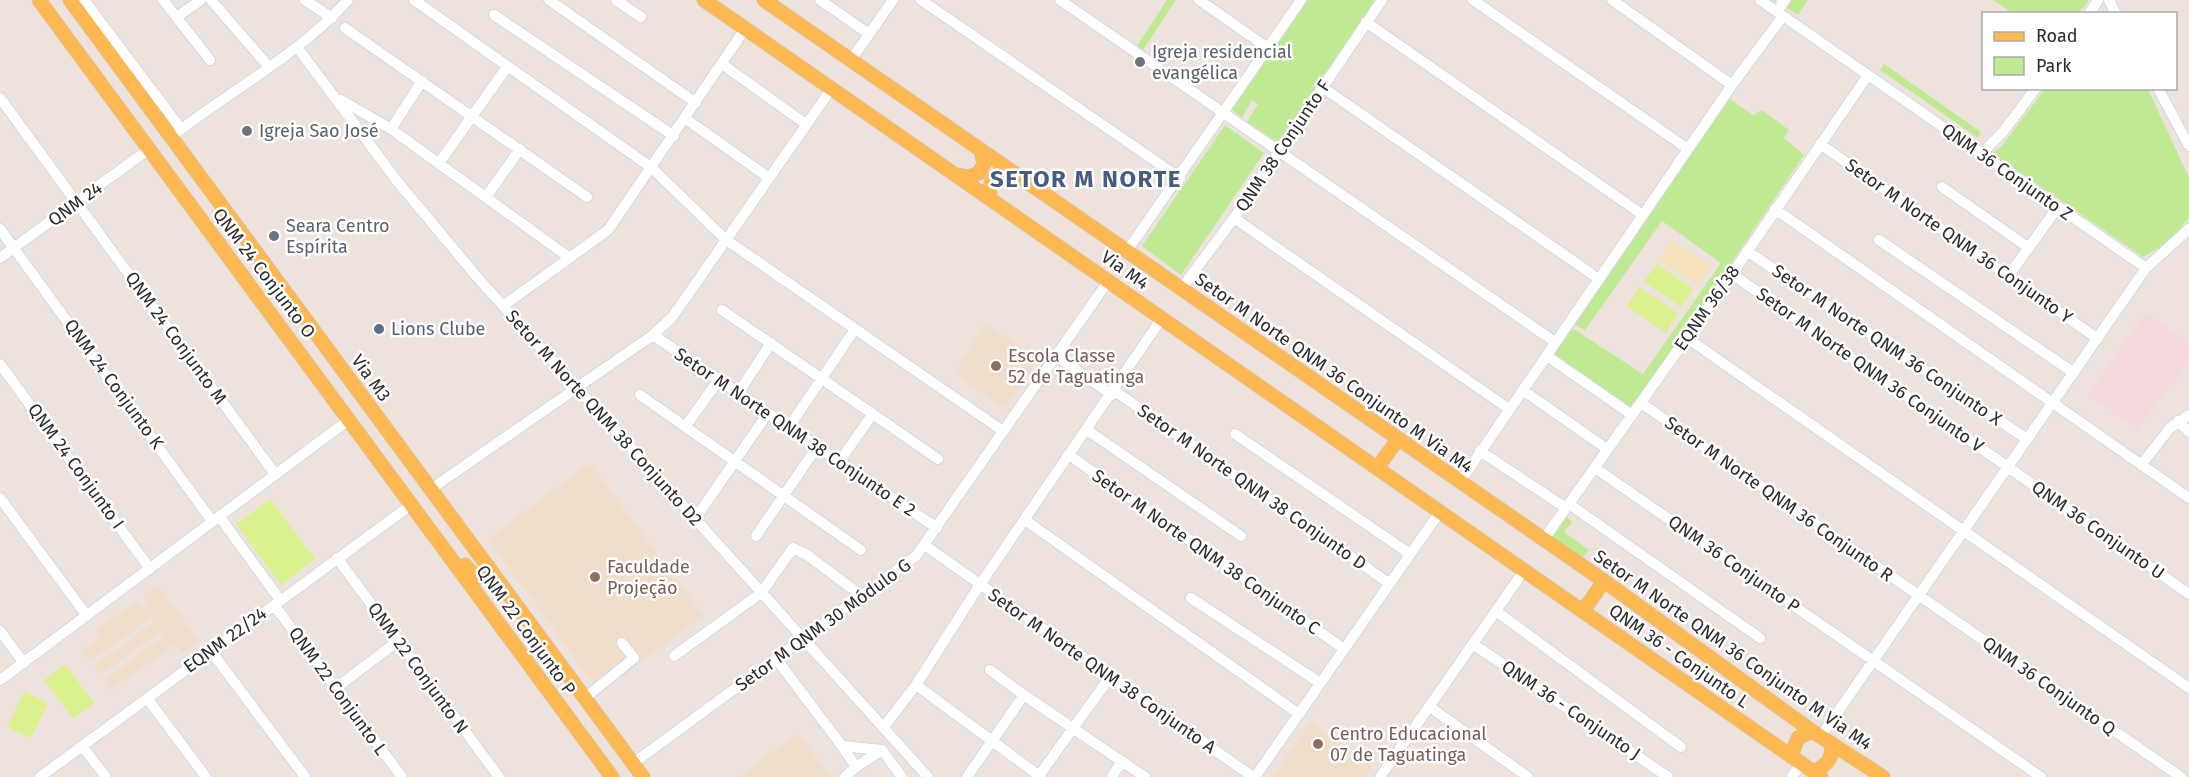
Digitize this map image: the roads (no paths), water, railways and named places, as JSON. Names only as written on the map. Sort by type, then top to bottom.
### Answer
[{"type":"main road","name":"QNM 24 Conjunto O","points":[[39,0],[350,419]]},
{"type":"main road","name":"Via M3","points":[[70,0],[156,118],[176,133],[229,215],[643,777]]},
{"type":"main road","name":"Via M4","points":[[704,0],[1378,467],[1523,572]]},
{"type":"main road","name":"Setor M Norte QNM 36 Conjunto M Via M4","points":[[765,0],[1398,440],[1604,580],[1822,737],[1883,777]]},
{"type":"main road","points":[[92,71],[95,62],[106,56],[131,93],[156,118]]},
{"type":"main road","points":[[957,174],[968,177],[979,173],[984,164],[981,151]]},
{"type":"main road","points":[[990,197],[990,182],[994,176],[1000,172],[1016,174]]},
{"type":"main road","points":[[167,174],[193,196],[213,226],[220,228],[226,226],[229,215]]},
{"type":"main road","points":[[296,346],[298,335],[309,336],[337,372],[360,393]]},
{"type":"main road","points":[[350,419],[413,507],[447,542],[473,576],[483,576],[488,566]]},
{"type":"main road","points":[[1378,467],[1398,440]]},
{"type":"main road","name":"QNM 22 Conjunto P","points":[[413,507],[612,777]]},
{"type":"main road","name":"QNM 36 - Conjunto L","points":[[1523,572],[1583,611],[1817,774]]},
{"type":"main road","points":[[1583,611],[1604,580]]},
{"type":"main road","points":[[552,695],[557,683],[566,683],[593,719],[616,742]]},
{"type":"main road","points":[[1796,760],[1798,738],[1822,737],[1833,750],[1828,762],[1817,774]]},
{"type":"street","points":[[84,0],[176,133],[297,47],[332,18],[348,0]]},
{"type":"street","points":[[163,0],[210,60]]},
{"type":"street","points":[[177,17],[201,0]]},
{"type":"street","points":[[305,0],[332,18]]},
{"type":"street","points":[[414,0],[652,168],[725,239],[1003,431]]},
{"type":"street","points":[[549,0],[696,103]]},
{"type":"street","points":[[616,0],[641,17]]},
{"type":"street","points":[[820,0],[869,34]]},
{"type":"street","points":[[851,60],[893,0]]},
{"type":"street","points":[[921,0],[1180,178]]},
{"type":"street","points":[[1060,0],[1555,342]]},
{"type":"street","points":[[1199,0],[1268,48]]},
{"type":"street","points":[[1127,251],[1180,178],[1301,0]]},
{"type":"street","name":"QNM 38 Conjunto F","points":[[1181,289],[1234,218],[1382,0]]},
{"type":"street","points":[[1473,0],[1688,149]]},
{"type":"street","points":[[1612,0],[1732,85]]},
{"type":"street","name":"QNM 36 Conjunto Z","points":[[1760,0],[2146,268]]},
{"type":"street","points":[[216,1],[269,67]]},
{"type":"street","points":[[494,15],[674,136]]},
{"type":"street","points":[[1460,482],[1732,85],[1783,16]]},
{"type":"street","points":[[1366,22],[1643,215]]},
{"type":"street","points":[[345,28],[587,196]]},
{"type":"street","points":[[503,306],[608,230],[686,119],[745,29]]},
{"type":"street","name":"Setor M Norte QNM 38 Conjunto D2","points":[[297,47],[404,189],[503,306],[928,777]]},
{"type":"street","points":[[722,64],[806,124]]},
{"type":"street","points":[[439,163],[507,67]]},
{"type":"street","name":"EQNM 36/38","points":[[1544,539],[1732,274],[1868,75]]},
{"type":"street","points":[[391,129],[422,81]]},
{"type":"street","points":[[1322,87],[1599,279]]},
{"type":"street","points":[[431,489],[574,387],[653,335],[679,310],[725,239],[832,88]]},
{"type":"street","points":[[1981,154],[2003,132],[2034,90]]},
{"type":"street","points":[[2159,90],[2189,146]]},
{"type":"street","points":[[335,97],[391,129],[570,258]]},
{"type":"street","name":"QNM 24 Conjunto M","points":[[0,98],[275,474]]},
{"type":"street","points":[[686,119],[769,178]]},
{"type":"street","name":"Setor M Norte QNM 36 Conjunto Y","points":[[1820,144],[2098,339]]},
{"type":"street","name":"QNM 24","points":[[0,258],[149,149]]},
{"type":"street","points":[[486,197],[520,149]]},
{"type":"street","points":[[1942,187],[2029,248]]},
{"type":"street","points":[[2009,275],[2058,207]]},
{"type":"street","points":[[1775,209],[2189,498]]},
{"type":"street","points":[[1234,218],[1509,409]]},
{"type":"street","name":"QNM 24 Conjunto K","points":[[0,229],[277,602]]},
{"type":"street","points":[[1822,737],[1872,661],[2146,268],[2189,229]]},
{"type":"street","points":[[1880,240],[2074,373]]},
{"type":"street","points":[[2156,258],[2189,241]]},
{"type":"street","name":"Setor M Norte QNM 36 Conjunto X","points":[[1747,251],[2027,439]]},
{"type":"street","name":"Setor M Norte QNM 36 Conjunto V","points":[[1732,274],[2008,467]]},
{"type":"street","name":"Setor M QNM 30 Módulo G","points":[[632,764],[904,567],[926,546],[1109,280]]},
{"type":"street","points":[[722,310],[938,459]]},
{"type":"street","points":[[883,728],[916,685],[980,586],[1162,318]]},
{"type":"street","points":[[789,427],[855,329]]},
{"type":"street","name":"Setor M Norte QNM 38 Conjunto E 2","points":[[653,335],[720,378],[937,528]]},
{"type":"street","points":[[1687,338],[2189,688]]},
{"type":"street","points":[[739,392],[771,343]]},
{"type":"street","name":"Setor M Norte QNM 38 Conjunto D","points":[[1055,356],[1113,393],[1390,584]]},
{"type":"street","points":[[1547,356],[1632,415]]},
{"type":"street","name":"QNM 24 Conjunto I","points":[[0,364],[150,569]]},
{"type":"street","points":[[685,427],[720,378]]},
{"type":"street","points":[[1524,391],[1608,449]]},
{"type":"street","points":[[640,395],[861,549]]},
{"type":"street","name":"Setor M Norte QNM 36 Conjunto R","points":[[1641,403],[1918,595]]},
{"type":"street","points":[[695,519],[768,413]]},
{"type":"street","points":[[839,462],[872,415]]},
{"type":"street","points":[[2141,465],[2160,439],[2178,421],[2189,415]]},
{"type":"street","points":[[0,680],[350,419]]},
{"type":"street","points":[[2178,421],[2189,432]]},
{"type":"street","points":[[1087,430],[1240,536]]},
{"type":"street","points":[[1235,434],[1410,554]]},
{"type":"street","points":[[756,536],[817,447]]},
{"type":"street","points":[[1480,451],[1567,506],[1760,638]]},
{"type":"street","name":"Setor M Norte QNM 38 Conjunto C","points":[[1069,455],[1344,649]]},
{"type":"street","name":"QNM 36 Conjunto U","points":[[2008,467],[2189,594]]},
{"type":"street","name":"QNM 36 Conjunto P","points":[[1595,468],[2041,777]]},
{"type":"street","points":[[0,498],[87,616]]},
{"type":"street","name":"EQNM 22/24","points":[[40,777],[337,558],[413,507]]},
{"type":"street","points":[[1254,777],[1439,513]]},
{"type":"street","points":[[1025,520],[1299,714]]},
{"type":"street","name":"Setor M Norte QNM 38 Conjunto A","points":[[926,546],[1254,777]]},
{"type":"street","points":[[674,656],[761,593],[794,548],[862,596]]},
{"type":"street","name":"QNM 22 Conjunto N","points":[[337,558],[499,777]]},
{"type":"street","points":[[1385,775],[1523,572]]},
{"type":"street","name":"QNM 36 Conjunto Q","points":[[1918,595],[2181,777]]},
{"type":"street","points":[[1191,598],[1320,683]]},
{"type":"street","name":"QNM 22 Conjunto L","points":[[277,602],[336,688],[402,777]]},
{"type":"street","points":[[1496,611],[1681,747]]},
{"type":"street","points":[[0,631],[24,663]]},
{"type":"street","points":[[336,688],[398,640]]},
{"type":"street","points":[[585,698],[634,658],[622,643]]},
{"type":"street","name":"QNM 36 - Conjunto J","points":[[1473,644],[1668,777]]},
{"type":"street","points":[[211,651],[305,777]]},
{"type":"street","points":[[777,660],[856,767]]},
{"type":"street","points":[[990,670],[1145,777]]},
{"type":"street","points":[[916,685],[1039,777],[1110,677]]},
{"type":"street","points":[[967,777],[1024,694]]},
{"type":"street","points":[[147,698],[206,777]]},
{"type":"street","points":[[1430,707],[1528,777]]},
{"type":"street","points":[[82,746],[106,777]]},
{"type":"street","points":[[842,746],[882,750],[902,777]]},
{"type":"street","points":[[844,777],[882,750]]},
{"type":"street","points":[[1792,777],[1796,760]]},
{"type":"street","points":[[1112,777],[1122,761]]},
{"type":"place","name":"Igreja residencial evangélica","points":[[1140,62]]},
{"type":"place","name":"Igreja Sao José","points":[[247,131]]},
{"type":"place","name":"Seara Centro Espírita","points":[[274,236]]},
{"type":"place","name":"Lions Clube","points":[[379,329]]},
{"type":"place","name":"Escola Classe 52 de Taguatinga","points":[[996,366]]},
{"type":"place","name":"Faculdade Projeção","points":[[595,577]]},
{"type":"place","name":"Centro Educacional 07 de Taguatinga","points":[[1318,744]]},
{"type":"district","name":"SETOR M NORTE","points":[[1086,179]]}]
